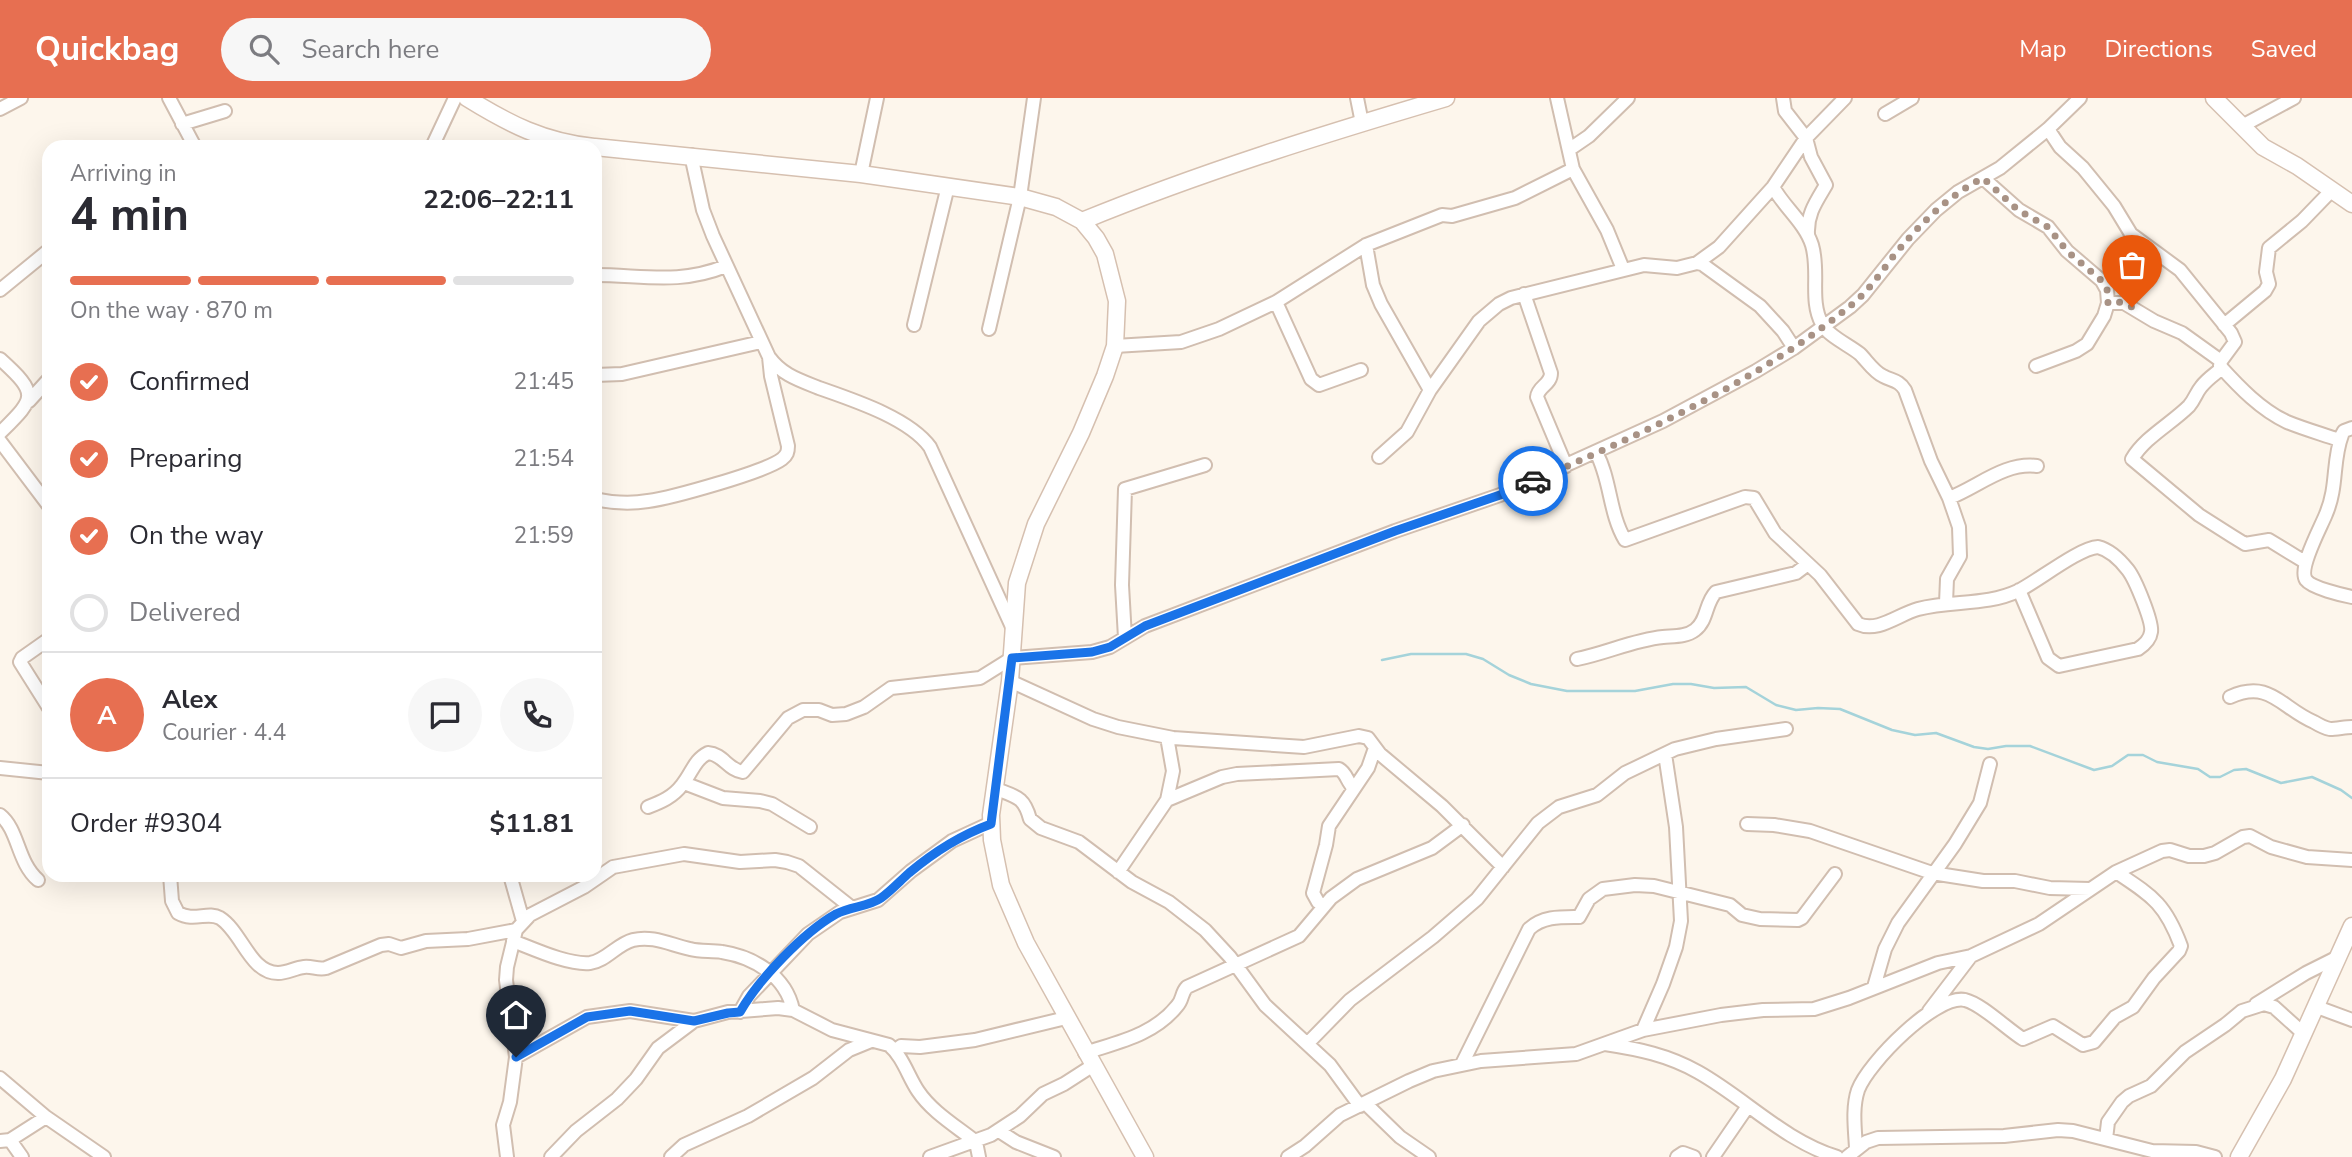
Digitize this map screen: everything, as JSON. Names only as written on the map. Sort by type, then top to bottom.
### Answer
[{"type":"street","points":[[0,109],[21,98]]},
{"type":"street","points":[[169,98],[191,140]]},
{"type":"street","points":[[435,140],[455,98]]},
{"type":"street","points":[[467,98],[515,126],[553,140]]},
{"type":"street","points":[[861,174],[877,98]]},
{"type":"street","points":[[989,329],[1020,197],[1034,98]]},
{"type":"street","points":[[1357,98],[1362,123]]},
{"type":"street","points":[[1082,221],[1140,197],[1446,98]]},
{"type":"street","points":[[1558,98],[1573,169],[1608,230],[1623,269]]},
{"type":"street","points":[[1570,149],[1589,136],[1628,98]]},
{"type":"street","points":[[1783,98],[1785,111],[1806,138],[1811,157],[1826,185],[1807,222],[1817,277],[1815,304],[1823,327],[1857,352],[1880,375],[1901,384],[1959,527],[1961,547],[1957,564],[1947,579],[1946,603]]},
{"type":"street","points":[[1379,457],[1407,432],[1430,390],[1479,321],[1499,304],[1524,294],[1623,269],[1644,265],[1677,268],[1697,263],[1719,247],[1773,187],[1806,138],[1845,98]]},
{"type":"street","points":[[1885,114],[1912,98]]},
{"type":"street","points":[[648,807],[674,794],[684,783],[696,761],[708,753],[719,757],[730,768],[743,772],[788,718],[803,710],[819,710],[832,715],[846,714],[864,707],[891,688],[979,678],[1012,658],[1092,652],[1110,647],[1145,626],[1395,531],[1500,495],[1663,421],[1756,371],[1823,327],[1863,295],[1936,209],[2048,129],[2080,98]]},
{"type":"street","points":[[2214,98],[2263,147],[2297,166],[2352,204]]},
{"type":"street","points":[[2242,126],[2294,98]]},
{"type":"street","points":[[182,124],[225,111]]},
{"type":"street","points":[[2048,129],[2060,147],[2083,167],[2132,234],[2179,270],[2207,302],[2235,342],[2222,365],[2198,390],[2197,397],[2169,425],[2139,447],[2132,459],[2199,516],[2245,544],[2269,540],[2305,562]]},
{"type":"street","points":[[602,148],[861,174],[1020,197],[1056,207],[1082,221],[1096,238],[1111,272],[1117,301],[1115,346],[1081,433],[1028,543],[1017,583],[1010,681],[991,824],[1001,885],[1026,943],[1145,1157]]},
{"type":"street","points":[[691,155],[703,210],[761,342],[775,366],[791,377],[866,405],[923,436],[1014,632]]},
{"type":"street","points":[[1115,346],[1181,342],[1219,329],[1276,302],[1366,245],[1442,215],[1452,216],[1515,198],[1573,169]]},
{"type":"street","points":[[1983,178],[2018,210],[2048,227],[2067,251],[2102,281],[2107,289],[2108,303],[2095,334],[2087,344],[2076,351],[2035,366]]},
{"type":"street","points":[[914,325],[948,186]]},
{"type":"street","points":[[1773,187],[1808,234]]},
{"type":"street","points":[[2224,325],[2265,292],[2269,284],[2266,272],[2269,248],[2302,221],[2332,190]]},
{"type":"street","points":[[1366,245],[1373,285],[1381,304],[1430,390]]},
{"type":"street","points":[[0,290],[42,256]]},
{"type":"street","points":[[1697,263],[1760,306],[1783,331],[1794,348]]},
{"type":"street","points":[[602,276],[674,278],[726,266]]},
{"type":"street","points":[[1524,294],[1551,373],[1549,381],[1538,390],[1537,397],[1566,466]]},
{"type":"street","points":[[1276,302],[1311,379],[1319,384],[1361,370]]},
{"type":"street","points":[[2108,303],[2124,303],[2154,321],[2182,333],[2222,365],[2248,395],[2290,423],[2339,440],[2348,430]]},
{"type":"street","points":[[602,375],[622,374],[761,342]]},
{"type":"street","points":[[602,500],[619,504],[651,501],[735,477],[774,464],[785,457],[788,446],[769,357]]},
{"type":"street","points":[[0,359],[23,383],[29,401]]},
{"type":"street","points":[[0,433],[42,387]]},
{"type":"street","points":[[2348,430],[2335,452],[2336,476],[2330,504],[2305,562],[2304,575],[2311,584],[2352,597]]},
{"type":"street","points":[[0,441],[42,497]]},
{"type":"street","points":[[1596,452],[1625,540],[1749,496],[1758,501],[1775,533],[1808,564],[1858,624],[1864,627],[1879,625],[1914,610],[1946,603],[1990,600],[2019,590],[2093,547],[2103,548],[2132,576],[2150,622],[2151,633],[2138,649],[2059,666],[2048,659],[2019,590]]},
{"type":"street","points":[[1949,498],[1962,493],[1978,481],[2001,472],[2024,465],[2037,466]]},
{"type":"street","points":[[1125,638],[1122,585],[1125,489],[1205,466]]},
{"type":"street","points":[[1577,659],[1607,653],[1634,641],[1688,634],[1702,623],[1709,601],[1716,592],[1796,573],[1808,564]]},
{"type":"street","points":[[42,644],[20,662],[42,697]]},
{"type":"street","points":[[1010,681],[1093,719],[1167,737],[1304,747],[1359,736],[1368,738],[1375,748],[1463,825],[1503,867]]},
{"type":"street","points":[[2230,697],[2245,690],[2258,690],[2276,697],[2308,719],[2329,729],[2352,727]]},
{"type":"street","points":[[1308,1043],[1350,1000],[1433,937],[1477,899],[1548,814],[1559,807],[1597,795],[1625,773],[1684,746],[1716,738],[1786,729]]},
{"type":"street","points":[[1118,872],[1167,800],[1173,771],[1167,737]]},
{"type":"street","points":[[1324,905],[1318,902],[1313,893],[1329,826],[1371,762],[1375,748]]},
{"type":"street","points":[[1643,1030],[1663,984],[1679,934],[1680,892],[1672,789],[1665,754]]},
{"type":"street","points":[[1874,987],[1888,942],[1980,803],[1990,764]]},
{"type":"street","points":[[0,768],[42,772]]},
{"type":"street","points":[[1167,800],[1222,777],[1237,774],[1339,769],[1354,788]]},
{"type":"street","points":[[684,783],[723,798],[772,804],[810,827]]},
{"type":"street","points":[[996,789],[1021,799],[1029,810],[1030,819],[1041,828],[1079,842],[1118,872],[1169,902],[1205,930],[1237,965],[1265,1004],[1330,1065],[1363,1105],[1399,1137],[1429,1157]]},
{"type":"street","points":[[0,815],[8,824],[25,867],[38,880]]},
{"type":"street","points":[[740,1012],[748,996],[808,934],[840,912],[878,900],[911,871],[952,841],[991,824]]},
{"type":"street","points":[[1747,824],[1810,831],[1932,873],[1983,881],[2015,881],[2050,888],[2090,889]]},
{"type":"street","points":[[930,1157],[976,1142],[999,1131],[1043,1094],[1065,1084],[1089,1060],[1150,1031],[1178,1006],[1184,989],[1299,936],[1324,905],[1357,879],[1432,848],[1463,825]]},
{"type":"street","points":[[1288,1157],[1340,1115],[1423,1075],[1462,1064],[1576,1054],[1643,1030],[1748,1011],[1814,1009],[1938,963],[1971,956],[2039,925],[2116,872],[2162,851],[2204,856],[2250,836],[2271,847],[2307,857],[2352,860]]},
{"type":"street","points":[[602,875],[613,867],[684,854],[740,862],[775,860],[799,866],[852,908]]},
{"type":"street","points":[[1852,1153],[1855,1102],[1863,1080],[1887,1047],[1946,1003],[1964,1000],[2023,1039],[2053,1026],[2082,1045],[2094,1042],[2115,1017],[2133,1007],[2181,946],[2163,907],[2116,872]]},
{"type":"street","points":[[1462,1064],[1525,934],[1533,925],[1558,916],[1579,917],[1589,899],[1608,887],[1654,886],[1730,905],[1742,915],[1760,919],[1798,920],[1835,874]]},
{"type":"street","points":[[171,882],[172,901],[178,913],[190,918],[213,915],[218,917],[241,939],[256,963],[269,972],[276,973],[307,966],[326,968],[381,944],[401,948],[426,941],[468,939],[517,931],[557,900],[591,882]]},
{"type":"street","points":[[507,1157],[503,1125],[510,1102],[516,1057],[506,980],[517,931],[511,882]]},
{"type":"street","points":[[2239,1157],[2283,1079],[2352,926]]},
{"type":"street","points":[[517,931],[552,956],[586,963],[600,959],[632,940],[649,938],[692,950],[743,957],[771,973],[790,997],[793,1010]]},
{"type":"street","points":[[1922,1020],[1971,956]]},
{"type":"street","points":[[2106,1139],[2112,1114],[2129,1096],[2151,1086],[2197,1043],[2225,1026],[2242,1011],[2336,958]]},
{"type":"street","points":[[2252,1006],[2264,1004],[2274,1007],[2304,1034]]},
{"type":"street","points":[[2317,1007],[2352,1020]]},
{"type":"street","points":[[516,1057],[587,1017],[630,1011],[694,1021],[728,1013],[793,1010],[832,1030],[875,1040],[896,1050],[919,1093],[934,1110],[976,1142],[979,1157]]},
{"type":"street","points":[[896,1050],[901,1046],[920,1047],[975,1040],[1066,1018]]},
{"type":"street","points":[[551,1157],[576,1131],[617,1099],[636,1079],[658,1048],[694,1021]]},
{"type":"street","points":[[671,1157],[692,1141],[727,1127],[813,1078],[849,1050],[875,1040]]},
{"type":"street","points":[[1604,1044],[1642,1049],[1665,1056],[1698,1072],[1788,1136],[1822,1153],[1837,1157]]},
{"type":"street","points":[[0,1078],[46,1117],[104,1157]]},
{"type":"street","points":[[1713,1157],[1748,1106]]},
{"type":"street","points":[[22,1157],[5,1141],[46,1117]]},
{"type":"street","points":[[1852,1153],[1866,1142],[1889,1137],[2004,1136],[2058,1130],[2073,1131],[2152,1151],[2196,1152],[2215,1157]]},
{"type":"street","points":[[999,1131],[1016,1142],[1054,1157]]},
{"type":"street","points":[[1677,1157],[1683,1153],[1694,1157]]},
{"type":"waterway","points":[[1382,660],[1411,654],[1466,654],[1483,659],[1509,675],[1531,684],[1567,691],[1635,691],[1673,684],[1714,688],[1746,687],[1776,705],[1796,710],[1840,709],[1892,730],[1915,735],[1936,733],[1974,747],[1988,749],[2030,746],[2094,770],[2112,766],[2128,755],[2143,755],[2157,762],[2198,769],[2210,777],[2220,777],[2234,770],[2246,769],[2281,783],[2312,777],[2352,798]]},
{"type":"way so far","points":[[1533,481],[1663,421],[1794,348],[1863,295],[1936,209],[1970,184],[1983,178],[2018,210],[2048,227],[2067,251],[2102,281],[2107,289],[2108,303],[2116,301],[2132,307]]},
{"type":"route","points":[[516,1057],[587,1017],[630,1011],[694,1021],[740,1012],[748,996],[808,934],[840,912],[883,897],[911,871],[952,841],[991,824],[1012,658],[1092,652],[1110,647],[1145,626],[1533,481]]}]
